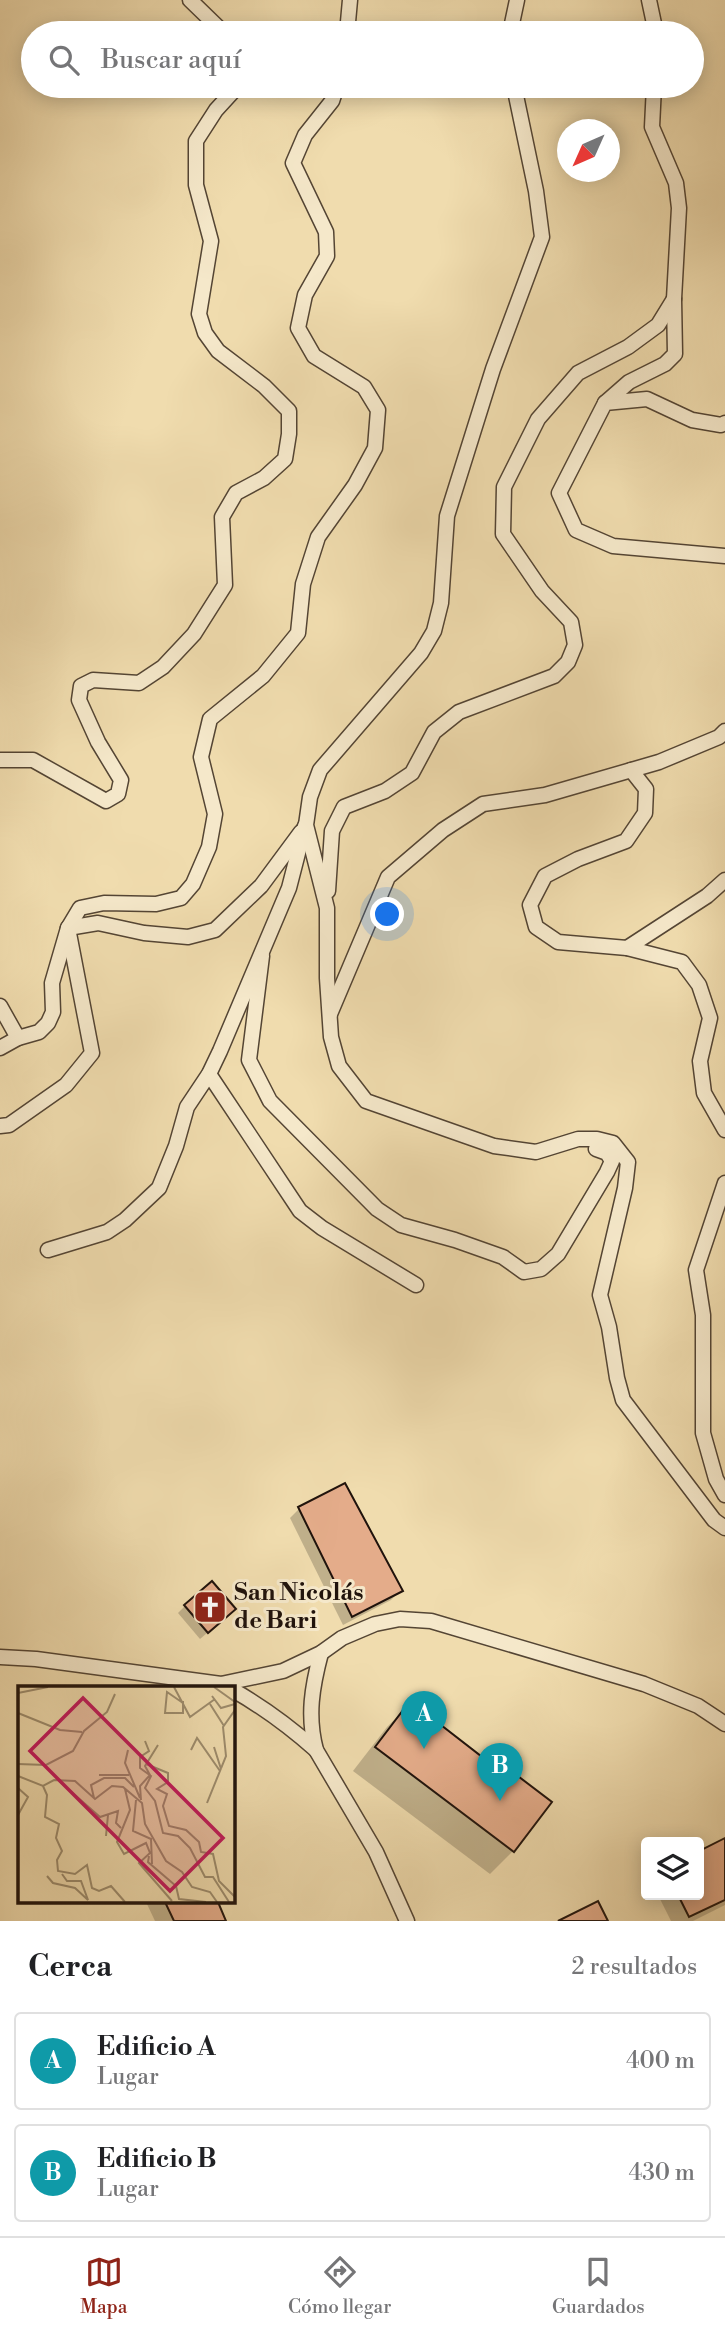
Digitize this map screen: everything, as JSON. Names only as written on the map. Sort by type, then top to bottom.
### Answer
[{"type":"street","points":[[190,0],[211,21]]},
{"type":"street","points":[[348,21],[350,0]]},
{"type":"street","points":[[513,21],[517,0]]},
{"type":"street","points":[[649,0],[653,21]]},
{"type":"street","points":[[0,760],[33,760],[107,801],[118,794],[121,780],[98,742],[79,701],[81,686],[93,680],[139,683],[163,667],[194,634],[225,585],[222,517],[236,493],[264,478],[285,459],[289,411],[264,386],[218,351],[205,333],[199,314],[211,241],[196,185],[196,141],[227,98]]},
{"type":"street","points":[[0,1048],[18,1038],[39,1032],[48,1023],[53,1012],[52,983],[60,950],[68,928],[80,908],[104,904],[156,904],[181,898],[193,884],[209,847],[215,814],[201,757],[210,719],[263,676],[298,633],[303,584],[318,537],[355,485],[374,448],[378,410],[364,387],[314,356],[298,328],[305,295],[327,256],[326,232],[293,163],[305,135],[333,98]]},
{"type":"street","points":[[48,1250],[107,1232],[125,1220],[159,1188],[176,1146],[187,1107],[209,1074],[289,888],[306,825],[310,797],[320,770],[421,653],[434,631],[441,603],[447,516],[494,369],[542,237],[536,191],[517,98]]},
{"type":"street","points":[[653,98],[652,127],[676,183],[679,208],[674,299],[675,354],[665,364],[629,382],[605,403],[559,493],[576,530],[612,546],[725,556]]},
{"type":"street","points":[[674,299],[658,325],[628,348],[578,373],[538,419],[504,488],[503,534],[542,591],[571,622],[575,645],[568,662],[554,676],[459,712],[434,732],[412,773],[385,791],[344,807],[332,831],[327,908],[329,1016],[331,1037],[339,1066],[366,1101],[494,1146],[536,1152],[578,1139],[597,1139],[613,1143],[628,1162],[625,1188],[600,1295],[623,1400],[714,1520],[725,1528]]},
{"type":"street","points":[[605,403],[647,399],[692,420],[721,425],[725,423]]},
{"type":"street","points":[[329,1016],[388,877],[443,830],[483,804],[545,795],[659,762],[719,737],[725,731]]},
{"type":"street","points":[[631,770],[646,789],[645,813],[626,841],[578,859],[545,876],[530,905],[536,927],[558,942],[627,948],[682,962],[699,985],[710,1018],[700,1060],[704,1093],[725,1130]]},
{"type":"street","points":[[68,928],[98,923],[144,933],[188,937],[215,930],[261,886],[306,825]]},
{"type":"street","points":[[306,825],[327,908]]},
{"type":"street","points":[[627,948],[707,896],[725,880]]},
{"type":"street","points":[[0,1126],[9,1125],[66,1086],[92,1053],[68,928]]},
{"type":"street","points":[[262,956],[249,1060],[261,1086],[270,1101],[377,1209],[401,1225],[503,1256],[524,1272],[541,1269],[558,1254],[607,1172],[612,1161],[607,1153],[596,1149]]},
{"type":"street","points":[[0,1006],[18,1038]]},
{"type":"street","points":[[209,1074],[300,1211],[322,1228],[416,1285]]},
{"type":"street","points":[[725,1183],[696,1269],[704,1315],[703,1433],[716,1479],[725,1495]]},
{"type":"street","points":[[231,1686],[283,1671],[321,1653],[342,1638],[375,1624],[400,1619],[431,1621],[644,1684],[698,1706],[725,1724]]},
{"type":"street","points":[[321,1653],[312,1690],[311,1732],[316,1750],[376,1852],[407,1921]]},
{"type":"street","points":[[0,1657],[36,1659],[221,1686]]},
{"type":"street","points":[[234,1691],[286,1724],[316,1750]]},
{"type":"building","points":[[345,1483],[403,1591],[352,1617],[298,1507]]},
{"type":"building","name":"San Nicolás de Bari","points":[[212,1581],[236,1609],[208,1633],[184,1605]]},
{"type":"building","points":[[410,1701],[481,1756],[485,1751],[552,1802],[514,1852],[375,1747]]},
{"type":"building","points":[[725,1838],[725,1900],[689,1917],[680,1900],[704,1900],[704,1848]]},
{"type":"building","points":[[598,1901],[608,1921],[558,1921]]},
{"type":"building","points":[[166,1904],[219,1904],[226,1921],[174,1921]]},
{"type":"place","name":"San Nicolás de Bari","points":[[210,1607]]},
{"type":"place","name":"Edificio A","points":[[424,1749]]},
{"type":"place","name":"Edificio B","points":[[500,1801]]}]
